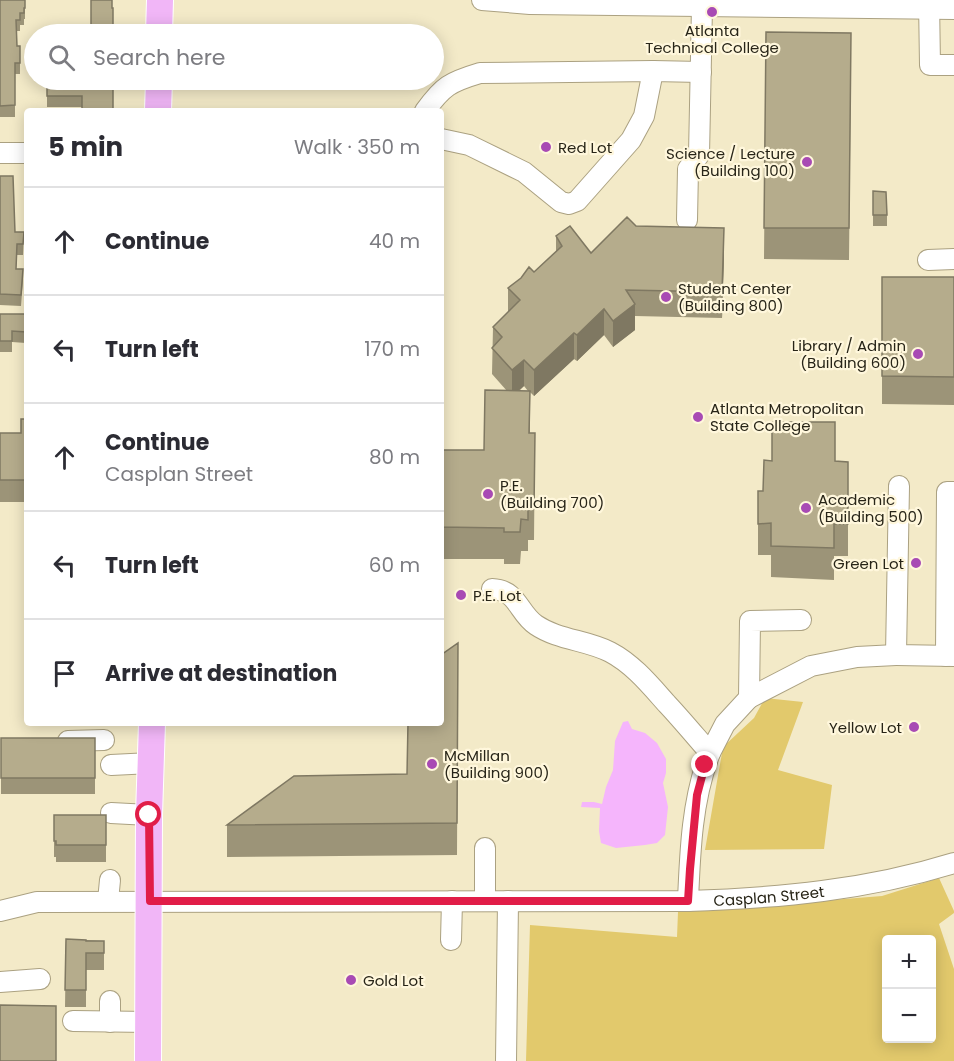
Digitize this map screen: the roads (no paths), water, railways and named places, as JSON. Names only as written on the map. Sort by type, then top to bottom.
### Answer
[{"type":"main road","points":[[159,24],[160,0]]},
{"type":"main road","points":[[158,108],[159,90]]},
{"type":"main road","points":[[148,1061],[149,815],[152,726]]},
{"type":"street","points":[[482,0],[677,3],[702,6],[930,4],[954,9]]},
{"type":"street","points":[[930,4],[930,65],[954,65]]},
{"type":"street","points":[[687,220],[688,169],[699,155],[702,6]]},
{"type":"street","points":[[444,140],[469,145],[524,172],[561,202],[569,204],[577,201],[632,140],[644,116],[653,71]]},
{"type":"street","points":[[444,88],[458,79],[480,73],[701,72]]},
{"type":"street","points":[[427,108],[441,90]]},
{"type":"street","points":[[0,153],[24,153]]},
{"type":"street","points":[[928,260],[954,260]]},
{"type":"street","points":[[896,656],[899,486]]},
{"type":"street","points":[[688,901],[697,795],[710,753],[725,724],[749,698],[811,666],[857,657],[950,656],[947,492],[954,492]]},
{"type":"street","points":[[492,589],[500,589],[513,598],[535,624],[556,634],[609,651],[626,662],[648,683],[710,753]]},
{"type":"street","points":[[749,698],[750,621],[801,620]]},
{"type":"street","points":[[45,741],[104,740]]},
{"type":"street","points":[[111,765],[151,763]]},
{"type":"street","points":[[111,813],[149,815]]},
{"type":"street","points":[[485,848],[485,902]]},
{"type":"street","name":"Casplan Street","points":[[0,911],[37,902],[43,911],[108,902],[150,901],[688,901],[789,896],[890,881],[954,863]]},
{"type":"street","points":[[108,902],[110,880]]},
{"type":"street","points":[[451,940],[452,902]]},
{"type":"street","points":[[506,1061],[508,902]]},
{"type":"street","points":[[0,982],[40,979]]},
{"type":"street","points":[[110,1001],[110,1022]]},
{"type":"street","points":[[73,1021],[149,1022]]},
{"type":"place","name":"Atlanta Technical College","points":[[712,12]]},
{"type":"place","name":"Red Lot","points":[[546,147]]},
{"type":"place","name":"Science / Lecture (Building 100)","points":[[807,162]]},
{"type":"place","name":"Student Center (Building 800)","points":[[666,297]]},
{"type":"place","name":"Library / Admin (Building 600)","points":[[918,354]]},
{"type":"place","name":"Atlanta Metropolitan State College","points":[[698,417]]},
{"type":"place","name":"P.E. (Building 700)","points":[[488,494]]},
{"type":"place","name":"Academic (Building 500)","points":[[806,508]]},
{"type":"place","name":"Green Lot","points":[[916,563]]},
{"type":"place","name":"P.E. Lot","points":[[461,595]]},
{"type":"place","name":"Yellow Lot","points":[[914,727]]},
{"type":"place","name":"McMillan (Building 900)","points":[[432,764]]},
{"type":"place","name":"Gold Lot","points":[[351,980]]}]
